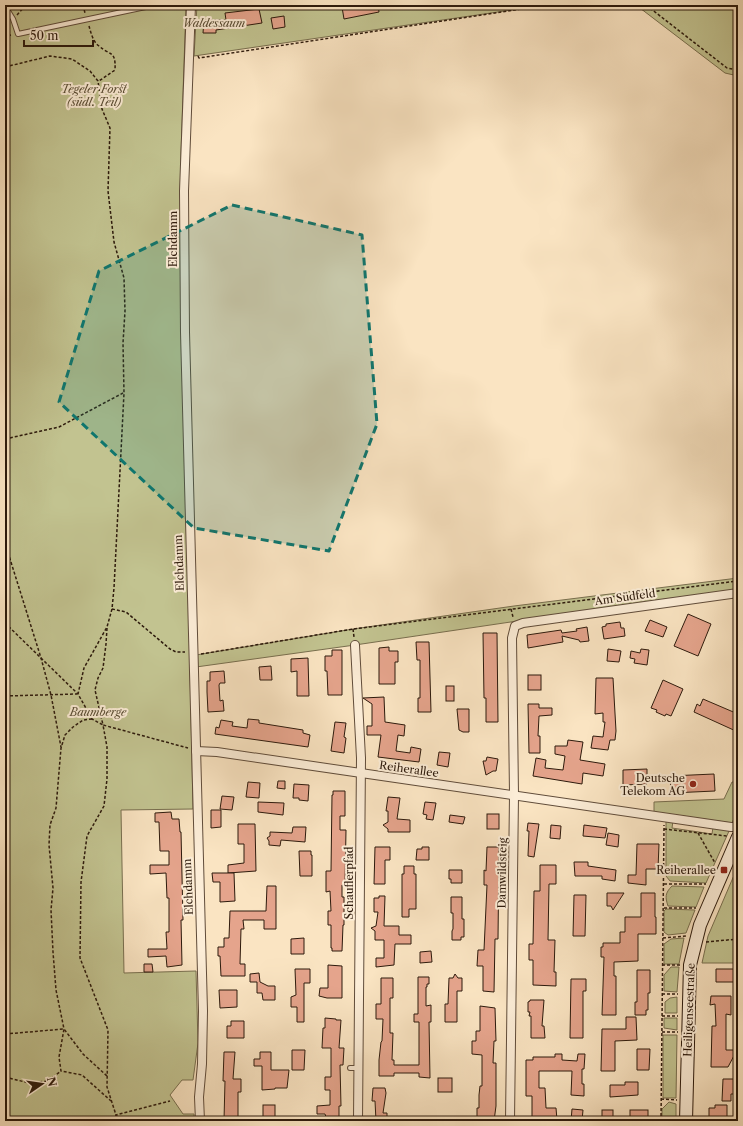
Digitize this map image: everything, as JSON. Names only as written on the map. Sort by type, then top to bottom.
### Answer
[{"type":"main road","name":"Heiligenseestraße","points":[[686,1121],[690,965],[693,947],[700,925],[733,836]]},
{"type":"street","name":"Elchdamm","points":[[192,5],[184,191],[185,376],[203,1011],[202,1064],[199,1097],[200,1121]]},
{"type":"street","name":"Am Südfeld","points":[[515,626],[530,622],[738,593]]},
{"type":"street","name":"Damwildsteig","points":[[510,1121],[514,795],[512,638],[515,626]]},
{"type":"street","name":"Schauflerpfad","points":[[356,645],[361,774],[354,1068],[358,1121]]},
{"type":"street","name":"Reiherallee","points":[[196,751],[217,752],[733,828],[738,827]]},
{"type":"lane","points":[[5,6],[13,19],[18,34],[156,5]]},
{"type":"path","points":[[13,19],[26,5]]},
{"type":"path","points":[[83,5],[92,37],[98,46],[110,52],[116,60],[115,70],[98,81]]},
{"type":"path","points":[[199,58],[548,5]]},
{"type":"path","points":[[646,5],[727,68],[738,70]]},
{"type":"path","points":[[5,67],[50,56],[72,59],[90,71],[98,81],[102,109],[110,128],[108,191],[114,242],[124,278],[124,393],[114,588],[112,608],[107,627],[103,668],[98,678],[96,690],[107,747],[107,779],[104,806],[87,836],[82,874],[80,958],[108,1030],[107,1087],[116,1115],[121,1121]]},
{"type":"path","points":[[5,439],[59,427],[124,393]]},
{"type":"path","points":[[5,542],[41,658],[51,695],[61,748],[56,808],[50,825],[49,846],[53,888],[51,910],[55,982],[64,1030],[59,1057],[61,1071]]},
{"type":"path","points":[[112,608],[126,612],[170,649],[176,652],[193,654],[353,629],[738,581]]},
{"type":"path","points":[[5,623],[78,694],[92,719],[103,725],[196,751]]},
{"type":"path","points":[[78,694],[84,668],[107,627]]},
{"type":"path","points":[[5,696],[78,694]]},
{"type":"path","points":[[61,748],[66,736],[73,727],[83,720],[92,719]]},
{"type":"path","points":[[660,1121],[665,817]]},
{"type":"path","points":[[664,829],[733,836]]},
{"type":"path","points":[[698,833],[715,864]]},
{"type":"path","points":[[664,884],[707,884]]},
{"type":"path","points":[[664,908],[696,908]]},
{"type":"path","points":[[663,938],[686,936]]},
{"type":"path","points":[[704,942],[738,939]]},
{"type":"path","points":[[662,965],[680,965]]},
{"type":"path","points":[[662,994],[678,994]]},
{"type":"path","points":[[662,1016],[678,1016]]},
{"type":"path","points":[[64,1030],[83,1054],[108,1076]]},
{"type":"path","points":[[5,1034],[64,1030]]},
{"type":"path","points":[[662,1032],[678,1032]]},
{"type":"path","points":[[5,1078],[29,1083],[48,1081],[61,1071],[82,1075],[111,1101]]},
{"type":"path","points":[[661,1100],[677,1100]]},
{"type":"path","points":[[116,1115],[170,1101]]},
{"type":"path","points":[[114,1121],[116,1115]]},
{"type":"highlighted area","points":[[232,205],[362,235],[377,424],[329,551],[194,528],[59,402],[99,271]]},
{"type":"green space","name":"Tegeler Forst (südl. Teil)","points":[[5,5],[186,5],[181,153],[181,242],[193,809],[121,810],[124,973],[196,971],[198,1043],[193,1080],[182,1080],[170,1095],[183,1114],[194,1114],[194,1121],[5,1121]]},
{"type":"green space","name":"Waldessaum","points":[[197,5],[546,5],[194,56]]},
{"type":"green space","points":[[636,5],[738,5],[738,76],[725,73]]},
{"type":"green space","points":[[738,578],[738,591],[673,598],[196,667],[196,655],[353,629],[514,606]]},
{"type":"green space","points":[[732,782],[738,782],[738,809],[732,823],[654,812],[654,802],[724,799]]},
{"type":"green space","points":[[666,820],[673,821],[672,828],[712,834],[713,827],[726,829],[729,831],[706,883],[670,881],[666,876]]},
{"type":"green space","points":[[738,866],[738,963],[702,963],[708,936]]},
{"type":"green space","points":[[672,886],[704,887],[696,907],[668,906],[666,895]]},
{"type":"green space","points":[[666,909],[695,910],[686,933],[668,935],[664,932],[664,911]]},
{"type":"green space","points":[[684,938],[679,964],[664,964],[664,944],[671,939]]},
{"type":"green space","points":[[671,967],[679,967],[677,992],[664,991],[664,975]]},
{"type":"green space","points":[[677,997],[677,1013],[665,1013],[665,1002],[670,998]]},
{"type":"green space","points":[[664,1018],[677,1018],[677,1030],[664,1028]]},
{"type":"green space","points":[[663,1035],[677,1035],[676,1098],[663,1098]]},
{"type":"green space","points":[[669,1102],[676,1104],[676,1121],[662,1121],[662,1109]]},
{"type":"building","points":[[355,5],[378,5],[379,12],[344,19],[342,7]]},
{"type":"building","points":[[259,9],[262,23],[216,30],[216,33],[203,33],[204,20],[226,20],[225,13]]},
{"type":"building","points":[[284,16],[285,27],[273,29],[271,18]]},
{"type":"building","points":[[688,614],[711,624],[698,656],[674,646]]},
{"type":"building","points":[[650,620],[667,627],[663,637],[645,631]]},
{"type":"building","points":[[620,622],[621,628],[624,628],[625,636],[604,639],[602,627],[606,626],[606,624]]},
{"type":"building","points":[[587,627],[589,641],[580,642],[579,640],[562,636],[563,642],[528,648],[527,635],[561,630],[562,633],[577,631],[576,629]]},
{"type":"building","points":[[483,633],[497,633],[498,722],[486,722]]},
{"type":"building","points":[[416,642],[429,642],[431,712],[418,712],[418,698],[420,698],[420,660],[417,660]]},
{"type":"building","points":[[389,647],[389,651],[398,651],[398,662],[395,662],[395,684],[379,684],[379,648]]},
{"type":"building","points":[[608,649],[621,651],[619,662],[607,661]]},
{"type":"building","points":[[641,649],[649,650],[647,665],[634,663],[635,659],[630,658],[631,651],[640,653]]},
{"type":"building","points":[[332,650],[342,650],[342,695],[328,695],[325,656],[332,656]]},
{"type":"building","points":[[308,658],[309,696],[297,696],[297,671],[291,672],[291,659]]},
{"type":"building","points":[[271,666],[272,680],[260,680],[259,667]]},
{"type":"building","points":[[224,671],[225,683],[220,683],[219,685],[220,701],[223,700],[224,711],[208,712],[207,681],[210,681],[210,672]]},
{"type":"building","points":[[528,675],[541,675],[541,690],[528,690]]},
{"type":"building","points":[[596,678],[613,678],[616,731],[615,740],[610,740],[608,750],[591,748],[593,736],[603,737],[605,722],[603,722],[603,713],[595,714]]},
{"type":"building","points":[[663,680],[683,689],[671,716],[666,714],[665,716],[656,712],[657,710],[651,708]]},
{"type":"building","points":[[446,686],[454,686],[454,701],[446,701]]},
{"type":"building","points":[[384,697],[385,722],[405,725],[404,736],[398,735],[396,751],[410,753],[411,747],[421,749],[419,762],[378,757],[381,735],[367,735],[367,726],[372,726],[372,704],[363,698]]},
{"type":"building","points":[[703,699],[738,714],[738,732],[694,712],[697,704],[700,706]]},
{"type":"building","points":[[528,704],[539,704],[539,708],[552,708],[552,715],[539,716],[538,736],[540,736],[540,753],[529,753]]},
{"type":"building","points":[[457,709],[469,709],[469,732],[459,730]]},
{"type":"building","points":[[248,719],[259,720],[259,723],[303,730],[303,733],[310,735],[308,747],[215,734],[216,727],[219,728],[221,720],[233,722],[232,726],[247,728]]},
{"type":"building","points":[[335,722],[346,723],[344,753],[331,751]]},
{"type":"building","points":[[568,740],[583,742],[580,760],[605,764],[603,776],[583,773],[582,784],[533,776],[536,758],[546,760],[545,768],[563,770],[565,756],[555,754],[555,746],[567,746]]},
{"type":"building","points":[[439,752],[450,753],[448,767],[437,765]]},
{"type":"building","points":[[487,757],[498,759],[496,771],[486,775],[483,761],[486,761]]},
{"type":"building","points":[[647,769],[647,784],[623,785],[623,770]]},
{"type":"building","name":"Deutsche Telekom AG","points":[[714,774],[715,791],[671,793],[670,776]]},
{"type":"building","points":[[278,781],[285,781],[285,789],[277,788]]},
{"type":"building","points":[[248,782],[260,783],[259,798],[246,797]]},
{"type":"building","points":[[294,784],[309,785],[308,801],[293,798]]},
{"type":"building","points":[[333,791],[345,791],[345,816],[340,816],[340,830],[346,830],[345,885],[342,885],[342,897],[344,897],[344,925],[342,951],[332,951],[331,948],[331,925],[328,925],[328,911],[331,911],[330,891],[326,892],[326,871],[331,871]]},
{"type":"building","points":[[222,796],[234,797],[232,810],[220,809]]},
{"type":"building","points":[[388,797],[400,798],[397,819],[410,820],[410,832],[388,832],[388,829],[383,825],[388,822],[388,811],[386,811]]},
{"type":"building","points":[[258,802],[284,803],[283,815],[258,812]]},
{"type":"building","points":[[425,802],[436,803],[433,820],[426,819],[427,815],[423,814]]},
{"type":"building","points":[[211,810],[221,810],[221,827],[211,828]]},
{"type":"building","points":[[171,812],[172,819],[179,819],[181,832],[183,920],[181,920],[182,965],[167,967],[166,956],[148,957],[148,949],[167,949],[166,932],[169,932],[169,898],[167,898],[166,873],[150,874],[150,865],[169,865],[169,851],[160,851],[159,822],[155,822],[155,813]]},
{"type":"building","points":[[487,814],[499,814],[499,829],[487,829]]},
{"type":"building","points":[[450,815],[465,817],[463,824],[449,822]]},
{"type":"building","points":[[528,823],[539,824],[534,857],[528,856]]},
{"type":"building","points":[[238,824],[255,824],[256,871],[228,873],[228,865],[244,863],[244,844],[238,844]]},
{"type":"building","points":[[551,825],[561,826],[560,839],[550,838]]},
{"type":"building","points":[[584,825],[607,828],[605,838],[583,836]]},
{"type":"building","points":[[293,827],[306,827],[305,842],[281,840],[280,846],[269,845],[267,838],[270,836],[270,832],[292,833]]},
{"type":"building","points":[[608,833],[619,835],[618,847],[606,845]]},
{"type":"building","points":[[637,844],[659,844],[658,869],[646,869],[646,885],[628,883],[628,875],[636,875]]},
{"type":"building","points":[[375,847],[390,847],[390,860],[385,860],[385,884],[374,884]]},
{"type":"building","points":[[422,847],[429,847],[429,860],[416,860],[417,849],[422,849]]},
{"type":"building","points":[[487,847],[499,847],[498,939],[495,939],[494,992],[483,991],[483,966],[477,966],[478,950],[484,950],[487,885],[484,885],[484,870],[486,871]]},
{"type":"building","points":[[299,851],[311,851],[312,876],[300,876]]},
{"type":"building","points":[[574,862],[588,862],[588,866],[616,870],[615,881],[602,879],[602,876],[575,876]]},
{"type":"building","points":[[540,865],[556,865],[556,884],[549,884],[548,940],[555,940],[554,972],[556,972],[556,986],[533,985],[533,960],[529,960],[529,944],[533,944],[534,891],[540,891]]},
{"type":"building","points":[[404,866],[414,866],[414,874],[416,874],[416,909],[409,909],[409,917],[402,917],[402,874],[404,874]]},
{"type":"building","points":[[449,870],[462,870],[462,883],[451,883],[451,879],[449,879]]},
{"type":"building","points":[[212,873],[234,873],[235,901],[220,902],[220,882],[213,882]]},
{"type":"building","points":[[267,886],[276,886],[276,929],[264,929],[264,920],[243,920],[244,929],[241,929],[240,964],[245,964],[245,976],[221,976],[218,947],[224,947],[224,938],[229,938],[230,911],[266,911]]},
{"type":"building","points":[[607,893],[624,893],[613,910],[611,906],[607,906]]},
{"type":"building","points":[[641,893],[655,893],[656,934],[638,934],[638,961],[614,962],[614,976],[616,976],[616,1015],[602,1015],[604,957],[601,957],[601,947],[603,947],[603,943],[620,943],[620,932],[625,932],[625,917],[641,917]]},
{"type":"building","points":[[574,895],[586,895],[585,936],[573,936]]},
{"type":"building","points":[[379,896],[385,896],[384,926],[399,926],[399,935],[411,935],[411,944],[395,944],[394,965],[376,967],[376,958],[384,958],[384,940],[375,940],[375,931],[371,928],[376,926],[378,912],[374,912],[374,898],[379,898]]},
{"type":"building","points":[[451,897],[462,897],[464,937],[461,937],[461,940],[452,940],[453,913],[451,913]]},
{"type":"building","points":[[304,938],[304,954],[291,954],[291,939]]},
{"type":"building","points":[[431,951],[432,962],[420,963],[420,952]]},
{"type":"building","points":[[144,964],[152,964],[153,972],[144,972]]},
{"type":"building","points":[[328,965],[342,966],[342,998],[327,998],[319,996],[320,988],[328,988]]},
{"type":"building","points":[[295,969],[310,969],[310,983],[304,983],[304,1022],[297,1022],[297,1007],[291,1007],[291,997],[296,995]]},
{"type":"building","points":[[716,969],[737,969],[738,982],[716,982]]},
{"type":"building","points":[[637,970],[650,970],[650,993],[648,993],[648,1010],[646,1010],[646,1015],[635,1015],[635,1002],[637,1002]]},
{"type":"building","points":[[259,973],[260,982],[268,986],[275,986],[275,1000],[263,1000],[262,993],[257,993],[257,982],[250,982],[250,974]]},
{"type":"building","points":[[455,974],[458,978],[462,978],[462,991],[457,991],[457,1022],[445,1022],[445,1004],[448,1004],[449,978],[453,978]]},
{"type":"building","points":[[418,977],[429,977],[429,984],[427,984],[426,987],[426,1006],[431,1005],[431,1022],[429,1022],[430,1078],[419,1077],[419,1073],[394,1073],[394,1076],[379,1076],[383,1019],[376,1019],[376,1004],[381,1004],[381,978],[393,978],[393,998],[390,998],[390,1033],[393,1033],[392,1060],[394,1060],[394,1065],[419,1065],[419,1022],[414,1022],[414,1014],[418,1014]]},
{"type":"building","points":[[571,979],[586,979],[586,991],[583,991],[583,1038],[570,1038]]},
{"type":"building","points":[[219,990],[237,990],[237,1007],[220,1008]]},
{"type":"building","points":[[711,996],[731,996],[731,1015],[726,1014],[726,1050],[737,1050],[728,1067],[711,1067],[712,1026],[716,1026],[715,1004],[710,1005]]},
{"type":"building","points":[[530,1000],[544,1000],[542,1026],[544,1026],[545,1038],[531,1038],[531,1016],[529,1016],[530,1012],[528,1012],[528,1002]]},
{"type":"building","points":[[480,1006],[495,1008],[496,1041],[494,1041],[493,1063],[496,1063],[496,1106],[494,1121],[477,1120],[480,1086],[482,1086],[482,1055],[472,1054],[472,1041],[476,1041],[476,1031],[480,1031]]},
{"type":"building","points":[[626,1017],[636,1017],[637,1040],[615,1041],[615,1071],[601,1071],[602,1029],[626,1029]]},
{"type":"building","points":[[325,1018],[341,1020],[339,1048],[344,1048],[343,1065],[340,1065],[341,1106],[339,1106],[339,1117],[326,1117],[325,1114],[317,1114],[317,1106],[330,1105],[330,1090],[325,1090],[325,1077],[331,1077],[331,1048],[322,1048]]},
{"type":"building","points":[[231,1021],[244,1021],[244,1038],[227,1038],[227,1026],[231,1026]]},
{"type":"building","points":[[637,1049],[650,1049],[649,1070],[637,1070]]},
{"type":"building","points":[[292,1050],[305,1050],[304,1070],[292,1070]]},
{"type":"building","points":[[224,1052],[235,1052],[233,1079],[241,1079],[241,1092],[238,1092],[238,1120],[224,1120]]},
{"type":"building","points":[[260,1052],[271,1052],[271,1070],[289,1070],[287,1088],[262,1090],[262,1066],[254,1066],[254,1059],[260,1059]]},
{"type":"building","points":[[555,1054],[562,1054],[562,1060],[577,1061],[578,1054],[585,1054],[584,1069],[582,1069],[584,1096],[571,1095],[572,1071],[539,1071],[539,1088],[545,1088],[546,1108],[556,1108],[557,1120],[532,1120],[532,1096],[526,1096],[526,1060],[533,1060],[533,1057],[555,1057]]},
{"type":"building","points":[[438,1078],[452,1078],[452,1092],[438,1092]]},
{"type":"building","points":[[723,1079],[737,1079],[737,1094],[731,1094],[731,1101],[722,1101]]},
{"type":"building","points":[[625,1082],[638,1082],[638,1095],[610,1097],[610,1085],[625,1085]]},
{"type":"building","points":[[373,1088],[385,1088],[386,1093],[383,1113],[387,1113],[387,1121],[376,1121],[375,1101],[372,1101]]},
{"type":"building","points":[[263,1105],[275,1105],[275,1118],[263,1118]]},
{"type":"building","points":[[715,1105],[727,1105],[727,1120],[709,1121],[709,1108],[715,1108]]},
{"type":"building","points":[[572,1109],[583,1110],[582,1121],[571,1121]]},
{"type":"building","points":[[602,1110],[613,1110],[613,1121],[602,1121]]},
{"type":"building","points":[[630,1110],[648,1110],[648,1121],[630,1121]]},
{"type":"place","name":"Deutsche Telekom AG","points":[[693,784]]},
{"type":"place","name":"Reiherallee","points":[[724,870]]},
{"type":"park label","name":"Baumberge","points":[[98,712]]}]
